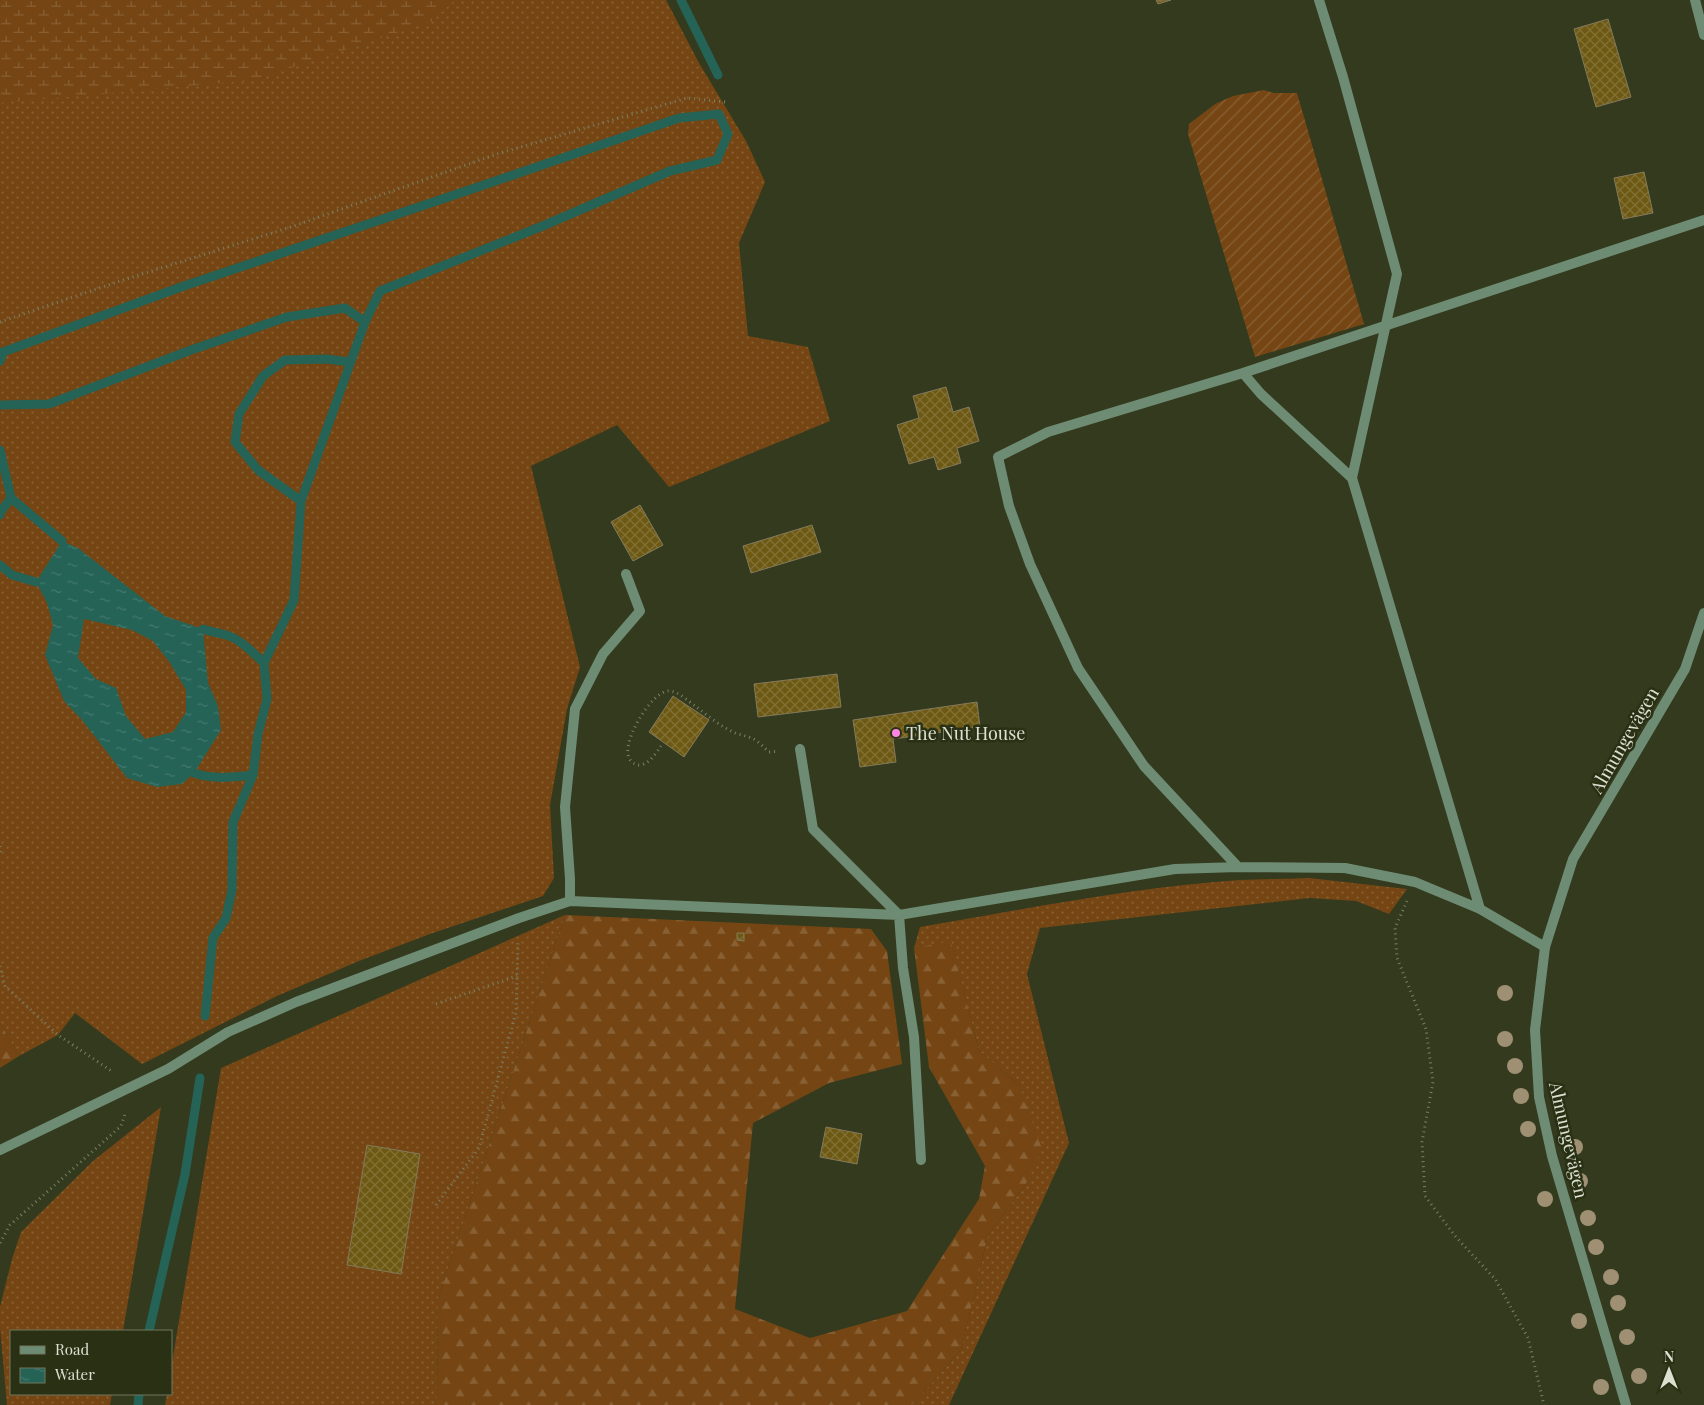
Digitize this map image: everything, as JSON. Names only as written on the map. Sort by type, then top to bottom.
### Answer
[{"type":"street","points":[[1319,0],[1343,77],[1397,274],[1352,478],[1480,909]]},
{"type":"street","points":[[1695,0],[1704,35]]},
{"type":"street","points":[[1238,867],[1144,766],[1078,668],[1030,564],[1010,506],[998,457],[1048,432],[1243,373],[1704,220]]},
{"type":"street","points":[[1243,373],[1261,394],[1352,478]]},
{"type":"street","points":[[570,901],[565,807],[575,709],[603,654],[640,611],[626,574]]},
{"type":"street","name":"Almungevägen","points":[[1626,1405],[1552,1156],[1539,1097],[1535,1030],[1545,947],[1573,859],[1685,669],[1704,612]]},
{"type":"street","points":[[800,750],[813,829],[899,915],[904,968],[914,1037],[921,1160]]},
{"type":"street","points":[[0,1150],[168,1069],[228,1032],[296,1002],[519,918],[570,901],[899,915],[1175,869],[1238,867],[1345,868],[1415,882],[1480,909],[1545,947]]},
{"type":"path","points":[[0,322],[120,281],[288,228],[507,152],[686,98],[726,102]]},
{"type":"path","points":[[660,746],[651,760],[644,764],[637,764],[631,761],[628,754],[628,747],[635,726],[654,699],[662,692],[671,691],[682,696],[733,732],[753,738],[769,752],[800,750]]},
{"type":"path","points":[[0,846],[0,854]]},
{"type":"path","points":[[1415,882],[1395,928],[1397,958],[1426,1029],[1433,1082],[1422,1142],[1425,1196],[1455,1236],[1495,1279],[1528,1338],[1544,1405]]},
{"type":"path","points":[[436,1205],[479,1148],[516,1012],[519,918]]},
{"type":"path","points":[[0,966],[5,986],[58,1035],[133,1085],[121,1126],[10,1226],[0,1243]]},
{"type":"path","points":[[436,1004],[516,976]]},
{"type":"green space","points":[[0,0],[666,0],[699,63],[746,141],[765,182],[739,243],[748,336],[808,347],[830,421],[669,487],[617,425],[531,466],[580,667],[567,709],[550,805],[554,878],[543,896],[430,934],[359,961],[277,996],[142,1064],[75,1013],[58,1035],[19,1056],[0,1023]]},
{"type":"green space","points":[[0,0],[455,0],[432,21],[254,80],[0,103]]},
{"type":"green space","points":[[1264,90],[1274,93],[1297,93],[1364,324],[1255,357],[1188,134],[1189,124],[1215,104],[1233,96]]},
{"type":"green space","points":[[1309,878],[1407,889],[1389,914],[1356,901],[1310,898],[1040,928],[1027,974],[1069,1143],[949,1405],[912,1405],[961,1350],[988,1235],[1027,1182],[1020,1086],[979,1051],[951,942],[914,948],[920,927],[1080,899],[1160,888],[1240,880]]},
{"type":"green space","points":[[565,915],[438,1299],[437,1405],[165,1405],[167,1395],[172,1395],[172,1363],[221,1068]]},
{"type":"green space","points":[[565,915],[871,929],[887,951],[902,1064],[829,1083],[753,1123],[735,1309],[810,1338],[907,1311],[979,1199],[985,1166],[929,1067],[914,948],[951,941],[979,1051],[1020,1086],[1042,1149],[1027,1182],[988,1235],[961,1350],[912,1405],[437,1405],[438,1299]]},
{"type":"green space","points":[[0,1023],[19,1056],[0,1068]]},
{"type":"green space","points":[[161,1107],[123,1330],[10,1330],[10,1395],[112,1395],[110,1405],[7,1405],[0,1307],[21,1232],[93,1161]]},
{"type":"water","points":[[62,541],[78,548],[165,616],[203,629],[208,683],[218,706],[221,730],[194,773],[182,784],[157,787],[127,778],[82,720],[64,701],[45,655],[53,625],[47,603],[36,582]],"holes":[[[84,619],[132,630],[153,641],[170,663],[186,690],[186,712],[173,732],[145,739],[126,716],[116,688],[96,679],[78,658]]]},
{"type":"building","points":[[1156,0],[1171,0],[1158,4]]},
{"type":"building","points":[[1608,19],[1631,97],[1596,107],[1574,29]]},
{"type":"building","points":[[1644,172],[1653,213],[1623,219],[1614,178]]},
{"type":"building","points":[[946,387],[953,412],[969,407],[979,441],[957,448],[961,463],[938,470],[934,457],[909,464],[897,425],[919,418],[913,396]]},
{"type":"building","points":[[640,505],[663,545],[633,561],[611,522]]},
{"type":"building","points":[[812,525],[821,552],[751,573],[743,546]]},
{"type":"building","points":[[837,674],[841,707],[758,717],[754,684]]},
{"type":"building","points":[[673,696],[709,720],[684,757],[649,732]]},
{"type":"building","name":"The Nut House","points":[[977,702],[980,727],[893,739],[896,762],[860,767],[853,720]]},
{"type":"building","points":[[737,933],[744,933],[744,941],[737,940]]},
{"type":"building","points":[[826,1127],[862,1134],[857,1164],[820,1157]]},
{"type":"building","points":[[367,1145],[420,1154],[401,1274],[347,1265]]},
{"type":"waterway","points":[[681,0],[718,75]]},
{"type":"waterway","points":[[0,361],[3,352],[181,287],[679,118],[719,114],[728,134],[717,160],[670,171],[545,225],[380,291],[365,322],[301,501],[294,600],[264,663],[267,699],[258,734],[253,775],[233,822],[232,890],[226,918],[213,938],[205,1016]]},
{"type":"waterway","points":[[1,405],[49,404],[191,350],[287,317],[345,308],[365,322]]},
{"type":"waterway","points":[[301,501],[258,470],[235,442],[239,414],[263,376],[285,360],[327,359],[350,362]]},
{"type":"waterway","points":[[0,450],[11,498],[62,541]]},
{"type":"waterway","points":[[0,515],[11,498]]},
{"type":"waterway","points":[[0,565],[12,575],[36,582]]},
{"type":"waterway","points":[[203,629],[232,637],[247,647],[264,663]]},
{"type":"waterway","points":[[194,773],[216,777],[253,775]]},
{"type":"waterway","points":[[149,1330],[185,1174],[200,1078]]},
{"type":"waterway","points":[[138,1405],[139,1395]]},
{"type":"place","name":"The Nut House","points":[[896,733]]}]
